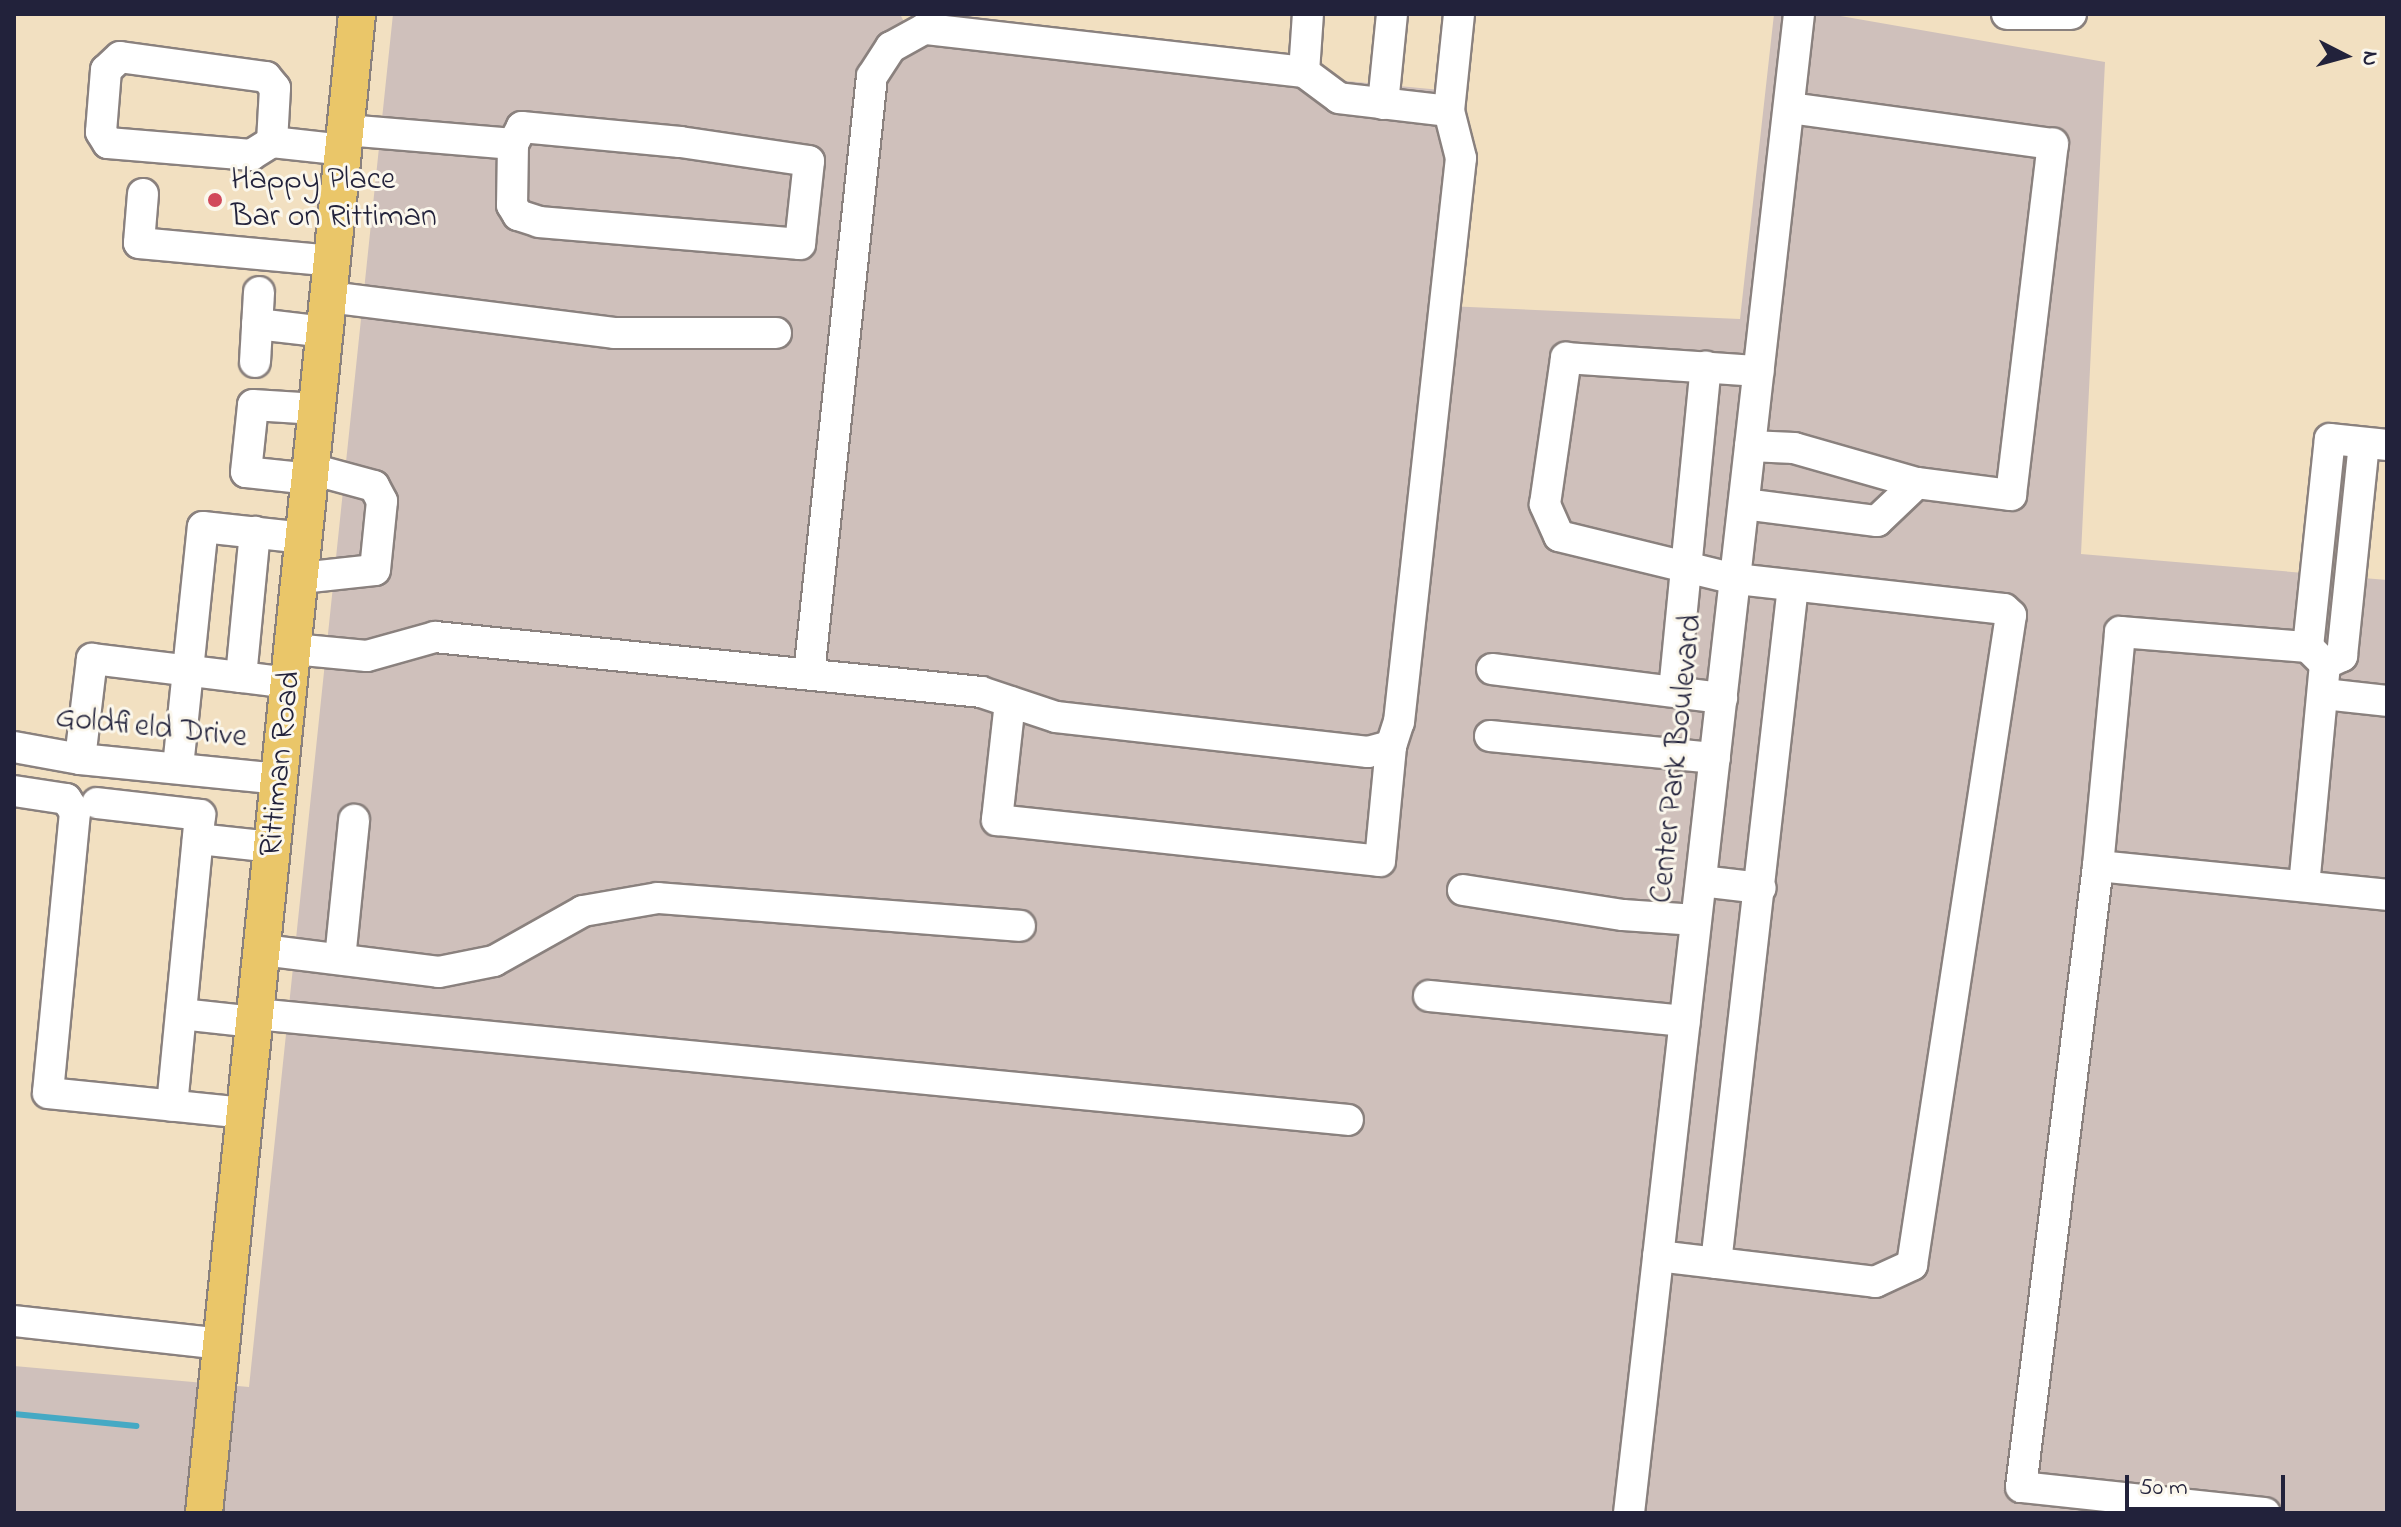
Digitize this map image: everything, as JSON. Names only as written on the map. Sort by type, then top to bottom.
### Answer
[{"type":"main road","name":"Rittiman Road","points":[[204,1513],[357,14]]},
{"type":"street","points":[[1304,72],[1308,14]]},
{"type":"street","points":[[1383,104],[1392,14]]},
{"type":"street","points":[[1010,702],[997,820],[1380,861],[1391,746],[1399,722],[1461,158],[1449,111],[1459,14]]},
{"type":"street","name":"Center Park Boulevard","points":[[1629,1513],[1799,14]]},
{"type":"street","points":[[2007,14],[2071,14]]},
{"type":"street","points":[[809,674],[872,76],[907,27],[1304,72],[1339,98],[1449,111]]},
{"type":"street","points":[[272,142],[275,88],[266,77],[120,57],[106,70],[101,132],[108,143],[251,155],[272,142],[345,140],[513,144]]},
{"type":"street","points":[[1750,446],[1794,448],[1917,483],[2011,495],[2053,144],[1789,108]]},
{"type":"street","points":[[522,127],[680,142],[809,161],[800,244],[539,222],[518,215],[512,205],[513,144],[522,127]]},
{"type":"street","points":[[143,194],[139,243],[332,261]]},
{"type":"street","points":[[255,362],[259,292]]},
{"type":"street","points":[[257,324],[327,314],[614,333],[776,333]]},
{"type":"street","points":[[1658,1256],[1875,1282],[1912,1265],[2011,615],[2004,609],[1735,579],[1559,536],[1545,504],[1566,358],[1759,371]]},
{"type":"street","points":[[1674,691],[1683,566],[1706,367]]},
{"type":"street","points":[[301,578],[375,570],[382,501],[374,486],[311,474],[246,472],[253,405],[317,409]]},
{"type":"street","points":[[2265,1513],[2021,1487],[2098,866],[2120,632],[2316,656],[2342,656],[2376,444],[2330,439],[2316,656],[2324,694],[2304,886]]},
{"type":"street","points":[[1744,504],[1877,521],[1917,483]]},
{"type":"street","points":[[178,767],[203,527],[304,538]]},
{"type":"street","points":[[241,677],[255,532]]},
{"type":"street","points":[[1716,1263],[1793,586]]},
{"type":"street","points":[[80,759],[92,659],[241,677],[292,666],[367,656],[435,637],[981,692],[1056,717],[1368,752],[1391,746]]},
{"type":"street","points":[[1492,669],[1722,698]]},
{"type":"street","points":[[2324,694],[2387,701]]},
{"type":"street","points":[[1490,736],[1715,758]]},
{"type":"street","name":"Goldfield Drive","points":[[14,747],[80,759],[281,779]]},
{"type":"street","points":[[14,791],[66,799],[75,812],[48,1093],[246,1113]]},
{"type":"street","points":[[97,803],[200,815],[172,1106]]},
{"type":"street","points":[[340,959],[354,820]]},
{"type":"street","points":[[198,839],[273,847]]},
{"type":"street","points":[[2098,866],[2387,895]]},
{"type":"street","points":[[1701,881],[1761,888]]},
{"type":"street","points":[[1463,890],[1623,915],[1696,920]]},
{"type":"street","points":[[263,950],[439,972],[494,961],[583,911],[658,898],[1020,926]]},
{"type":"street","points":[[1429,996],[1685,1021]]},
{"type":"street","points":[[181,1014],[255,1018],[1348,1120]]},
{"type":"street","points":[[14,1321],[221,1344]]},
{"type":"shaded area","points":[[393,14],[900,14],[913,40],[1462,92],[1447,306],[1740,319],[1774,14],[1829,14],[2105,62],[2081,554],[2387,580],[2387,1513],[14,1513],[14,1366],[249,1387]]},
{"type":"waterway","points":[[14,1414],[136,1426]]},
{"type":"place","name":"Happy Place Bar on Rittiman","points":[[215,200]]}]
